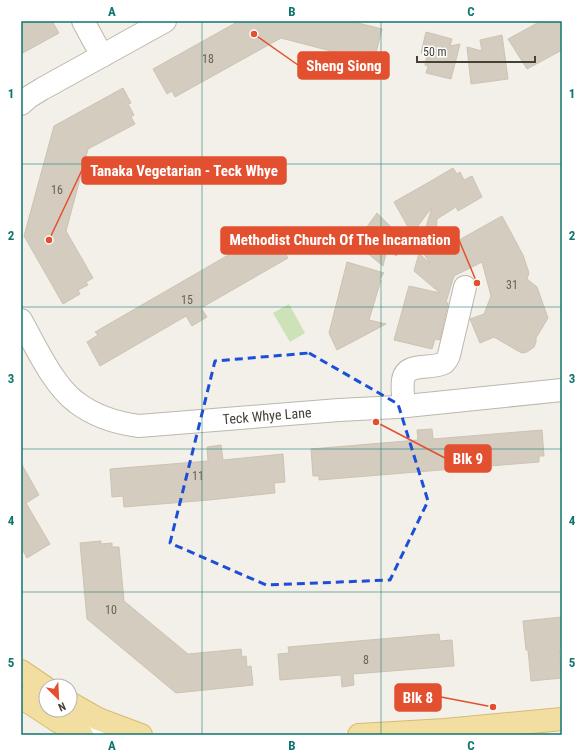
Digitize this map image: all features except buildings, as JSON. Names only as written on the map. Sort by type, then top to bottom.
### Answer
[{"type":"main road","points":[[21,671],[38,683]]},
{"type":"main road","points":[[21,697],[82,735]]},
{"type":"main road","points":[[78,711],[95,727],[141,735]]},
{"type":"main road","points":[[359,735],[411,733],[562,719]]},
{"type":"street","points":[[83,21],[102,56]]},
{"type":"street","points":[[21,104],[29,97],[165,21]]},
{"type":"street","points":[[404,405],[403,380],[406,373],[412,368],[433,366],[445,362],[449,355],[465,287]]},
{"type":"street","name":"Teck Whye Lane","points":[[21,320],[51,372],[65,391],[76,402],[89,410],[120,423],[139,426],[404,405],[562,390]]},
{"type":"highlighted area","points":[[309,353],[398,404],[428,501],[390,580],[266,585],[170,543],[215,361]]},
{"type":"green space","points":[[289,304],[305,333],[290,342],[273,313]]},
{"type":"place","name":"Sheng Siong","points":[[254,34]]},
{"type":"place","name":"Tanaka Vegetarian - Teck Whye","points":[[49,240]]},
{"type":"place","name":"Methodist Church Of The Incarnation","points":[[477,283]]},
{"type":"place","name":"Blk 9","points":[[376,422]]},
{"type":"place","name":"Blk 8","points":[[493,707]]}]
